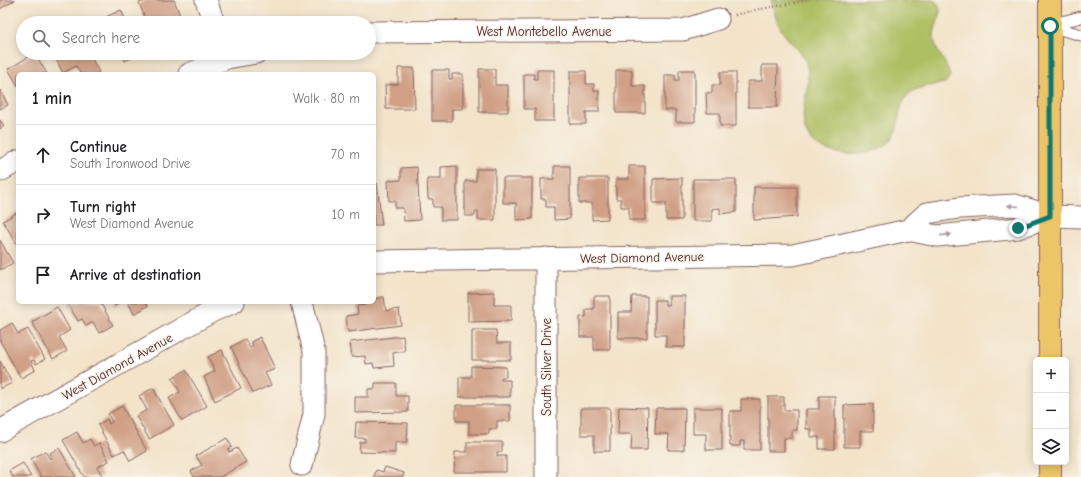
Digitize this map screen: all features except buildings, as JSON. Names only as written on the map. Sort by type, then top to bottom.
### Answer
[{"type":"main road","points":[[1050,0],[1050,357]]},
{"type":"main road","points":[[1050,465],[1050,477]]},
{"type":"street","points":[[206,0],[212,16]]},
{"type":"street","name":"West Montebello Avenue","points":[[376,32],[684,30],[718,19]]},
{"type":"street","points":[[196,72],[228,62]]},
{"type":"street","points":[[0,172],[16,162]]},
{"type":"street","name":"West Diamond Avenue","points":[[376,261],[793,255],[908,230],[937,236],[1010,229],[1050,216],[1081,217]]},
{"type":"street","name":"South Silver Drive","points":[[546,258],[546,477]]},
{"type":"street","name":"West Diamond Avenue","points":[[0,431],[214,311],[230,304]]},
{"type":"street","points":[[302,304],[314,351],[314,414],[302,465]]},
{"type":"lane","points":[[1050,26],[1081,17]]},
{"type":"lane","points":[[1050,26],[1081,35]]},
{"type":"path","points":[[718,19],[762,8],[807,0]]},
{"type":"green space","points":[[771,0],[934,0],[940,8],[940,12],[934,40],[938,51],[947,66],[950,76],[945,83],[926,86],[910,93],[906,97],[901,109],[897,129],[891,140],[883,147],[859,154],[833,152],[821,148],[812,141],[806,132],[804,123],[803,115],[808,80],[806,63],[804,58],[781,29]]},
{"type":"route","points":[[1018,228],[1050,216],[1050,26]]}]
